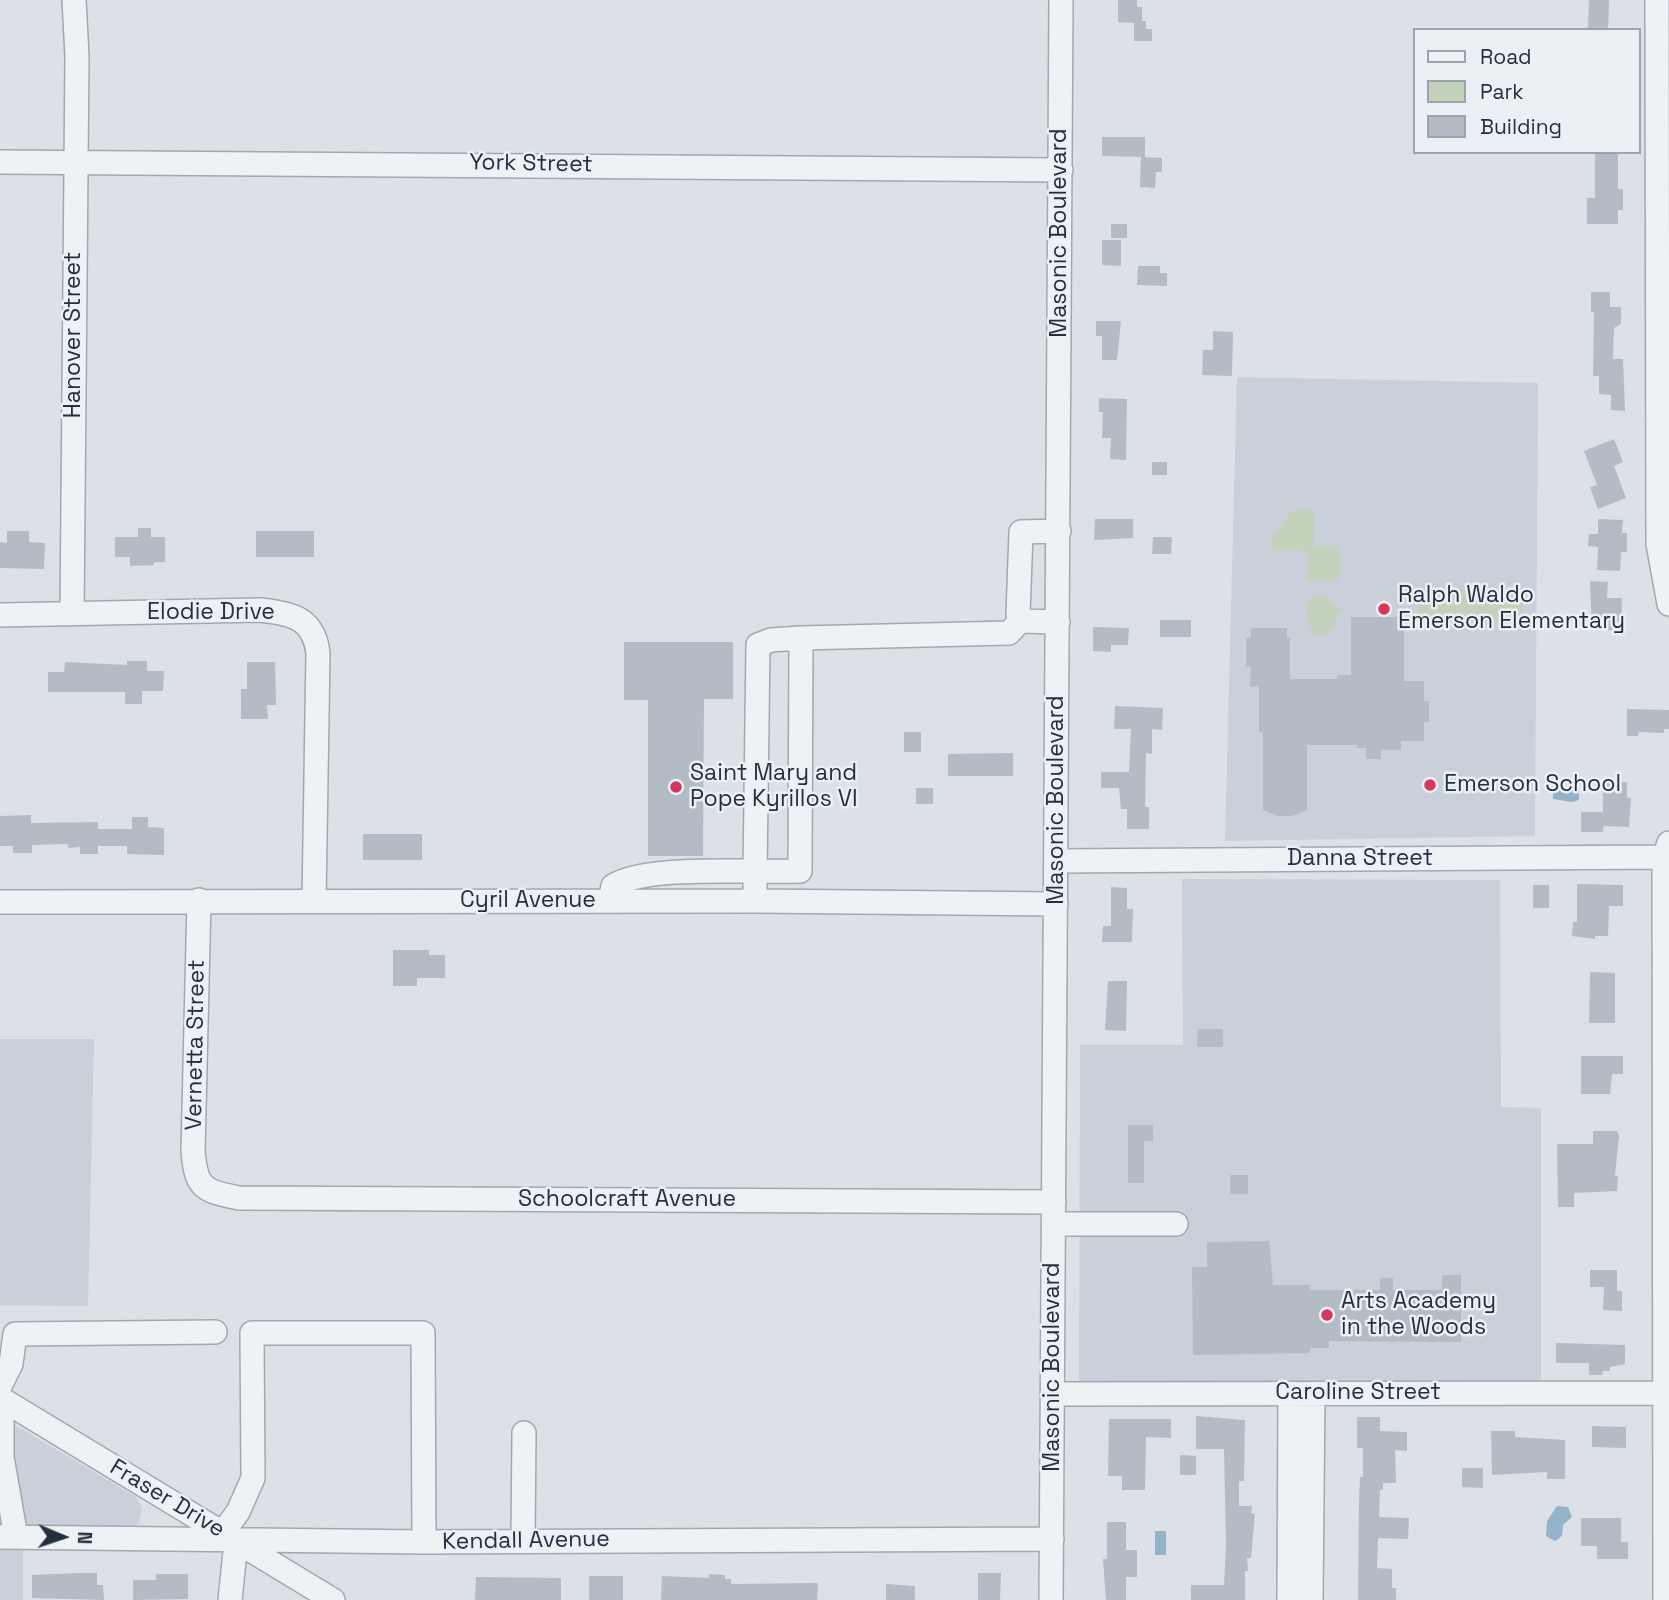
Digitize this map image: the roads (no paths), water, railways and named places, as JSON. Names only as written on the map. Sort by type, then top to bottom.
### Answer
[{"type":"street","name":"Hanover Street","points":[[72,614],[77,56],[74,0]]},
{"type":"street","name":"Masonic Boulevard","points":[[1051,1600],[1061,0]]},
{"type":"street","points":[[1657,0],[1663,259],[1658,544],[1669,604]]},
{"type":"street","name":"York Street","points":[[0,162],[1061,170]]},
{"type":"street","points":[[755,901],[758,645],[771,640],[801,638],[1009,632],[1020,621],[1021,532],[1059,531]]},
{"type":"street","name":"Elodie Drive","points":[[0,615],[260,610],[297,616],[307,624],[317,642],[318,653],[314,901]]},
{"type":"street","points":[[1020,621],[1058,622]]},
{"type":"street","points":[[610,901],[613,886],[619,882],[652,873],[800,872],[801,638]]},
{"type":"street","points":[[1665,1600],[1667,850]]},
{"type":"street","name":"Danna Street","points":[[1056,861],[1667,850]]},
{"type":"street","name":"Vernetta Street","points":[[199,900],[193,1152],[197,1178],[202,1187]]},
{"type":"street","name":"Cyril Avenue","points":[[0,902],[755,901],[1056,904]]},
{"type":"street","name":"Schoolcraft Avenue","points":[[202,1187],[212,1193],[239,1198],[1054,1213],[1176,1224]]},
{"type":"street","points":[[8,1537],[1,1446],[1,1395],[11,1364],[8,1334],[215,1332]]},
{"type":"street","points":[[230,1600],[229,1537],[253,1478],[251,1333],[423,1333],[424,1542]]},
{"type":"street","name":"Caroline Street","points":[[1052,1394],[1664,1393]]},
{"type":"street","points":[[1289,1600],[1301,1394]]},
{"type":"street","points":[[1301,1394],[1311,1600]]},
{"type":"street","name":"Fraser Drive","points":[[1,1395],[333,1600]]},
{"type":"street","points":[[523,1433],[523,1540]]},
{"type":"street","name":"Kendall Avenue","points":[[8,1537],[229,1537],[424,1542],[1052,1539]]},
{"type":"water","points":[[1553,787],[1579,787],[1579,800],[1572,802],[1553,799]]},
{"type":"water","points":[[1557,1506],[1568,1507],[1572,1517],[1563,1525],[1562,1536],[1555,1541],[1546,1536],[1547,1521]]},
{"type":"water","points":[[1155,1531],[1166,1531],[1166,1555],[1155,1555]]},
{"type":"place","name":"Ralph Waldo Emerson Elementary","points":[[1384,609]]},
{"type":"place","name":"Emerson School","points":[[1430,785]]},
{"type":"place","name":"Saint Mary and Pope Kyrillos VI","points":[[676,787]]},
{"type":"place","name":"Arts Academy in the Woods","points":[[1327,1315]]}]
